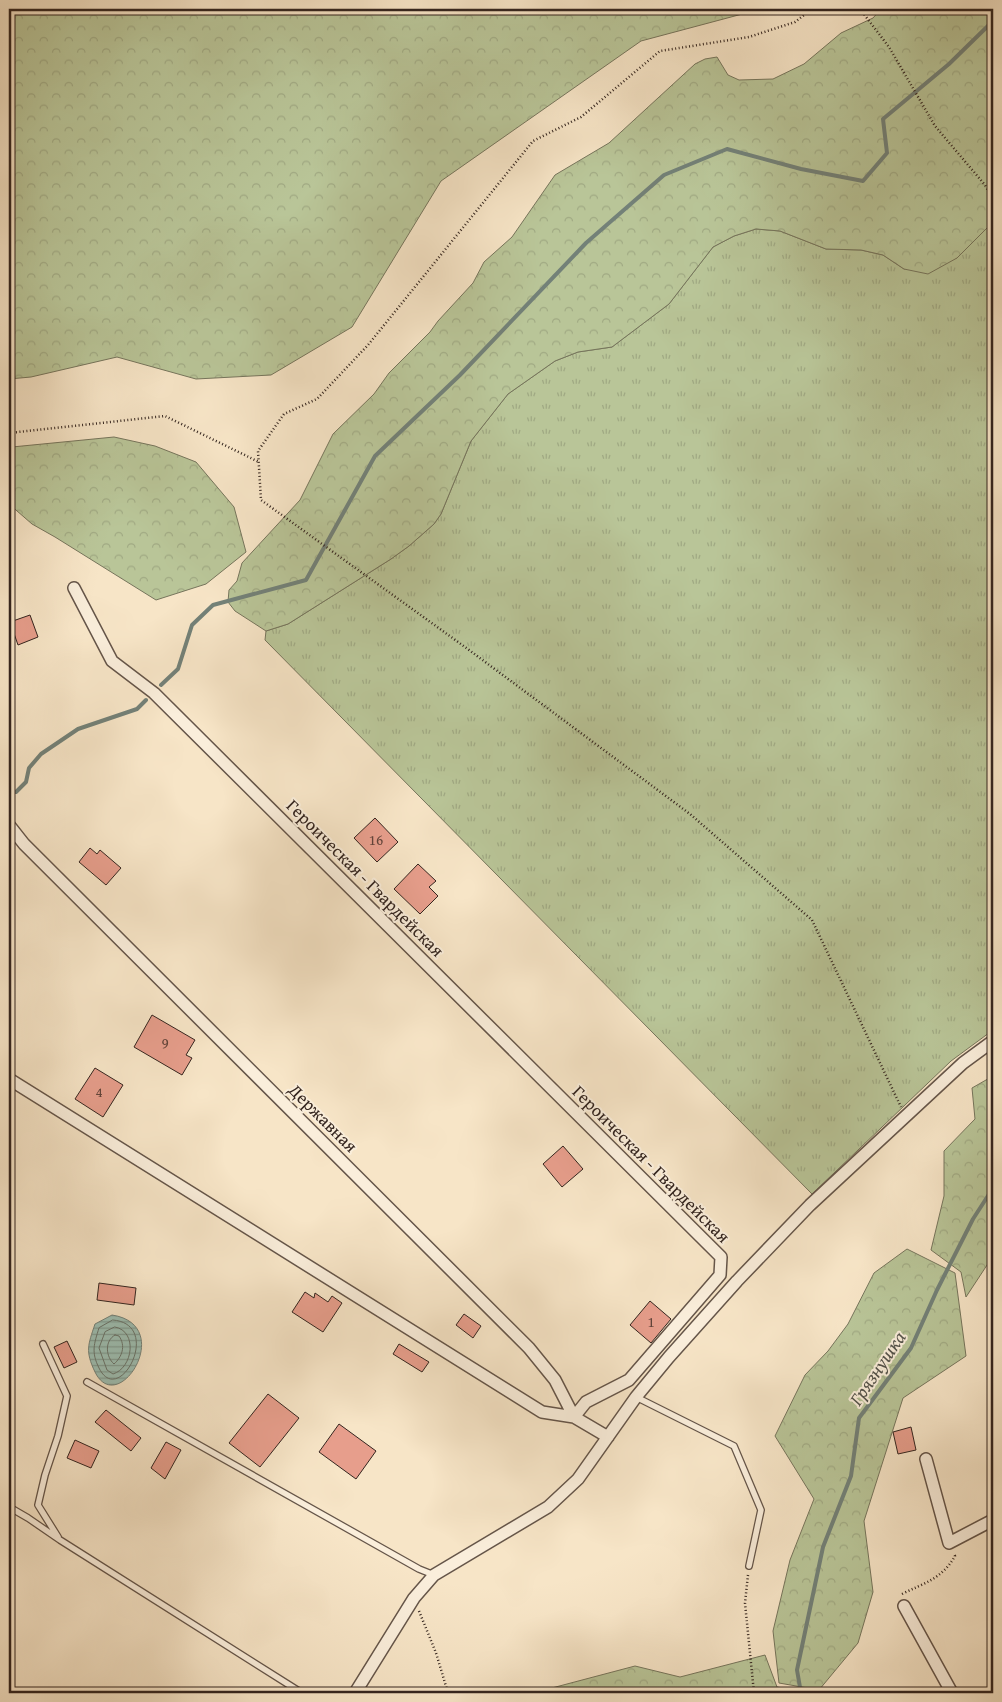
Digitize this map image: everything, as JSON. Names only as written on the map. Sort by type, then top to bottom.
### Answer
[{"type":"street","name":"Героическая - Гвардейская","points":[[74,588],[112,661],[154,693],[721,1257],[720,1275],[629,1380],[586,1402],[574,1417]]},
{"type":"street","name":"Державная","points":[[9,825],[24,844],[529,1348],[554,1380],[574,1417]]},
{"type":"street","points":[[355,1693],[414,1598],[434,1575],[548,1507],[578,1479],[636,1397],[737,1281],[803,1212],[905,1116],[963,1062],[993,1041]]},
{"type":"street","points":[[9,1079],[528,1404],[542,1412],[574,1417],[608,1437]]},
{"type":"street","points":[[926,1459],[949,1543],[993,1520]]},
{"type":"street","points":[[904,1606],[952,1693]]},
{"type":"lane","points":[[42,1344],[67,1396],[58,1436],[45,1475],[38,1505],[60,1540]]},
{"type":"lane","points":[[87,1382],[420,1569],[434,1575]]},
{"type":"lane","points":[[636,1397],[734,1446],[761,1510],[749,1566]]},
{"type":"lane","points":[[9,1508],[28,1518],[302,1693]]},
{"type":"path","points":[[812,9],[795,22],[749,37],[660,51],[581,117],[533,141],[368,345],[317,398],[284,414],[258,451],[261,500],[465,647],[690,814],[812,920],[905,1116]]},
{"type":"path","points":[[860,9],[889,46],[935,126],[993,196]]},
{"type":"path","points":[[9,433],[165,416],[259,462]]},
{"type":"path","points":[[904,1606],[898,1596],[934,1579],[948,1569],[955,1556],[949,1543]]},
{"type":"path","points":[[749,1566],[745,1604],[754,1693]]},
{"type":"path","points":[[414,1598],[436,1654],[448,1693]]},
{"type":"green space","points":[[16,9],[761,9],[641,41],[441,181],[352,327],[271,375],[196,379],[117,357],[31,377],[9,379],[9,17]]},
{"type":"green space","points":[[881,9],[993,9],[993,222],[957,258],[928,274],[904,269],[883,255],[861,250],[826,249],[780,231],[756,229],[734,236],[713,247],[669,304],[612,347],[578,352],[555,361],[508,394],[471,441],[441,514],[434,524],[409,546],[288,624],[266,631],[235,611],[228,602],[229,590],[237,581],[242,563],[300,500],[333,434],[374,394],[389,373],[430,332],[473,283],[484,262],[512,237],[555,175],[609,143],[695,64],[705,59],[717,57],[728,75],[739,80],[773,79],[804,64],[841,33],[873,18]]},
{"type":"green space","points":[[993,222],[993,1030],[951,1061],[812,1194],[265,640],[266,631],[288,624],[409,546],[434,524],[441,514],[471,441],[508,394],[555,361],[578,352],[612,347],[669,304],[713,247],[734,236],[756,229],[780,231],[826,249],[861,250],[883,255],[904,269],[957,258]]},
{"type":"green space","points":[[114,437],[155,446],[196,462],[234,507],[246,552],[206,584],[156,600],[32,524],[9,504],[9,454],[12,447]]},
{"type":"green space","points":[[993,1076],[993,1256],[966,1297],[961,1272],[931,1250],[944,1196],[944,1151],[975,1119],[972,1088]]},
{"type":"green space","points":[[907,1249],[955,1273],[966,1356],[903,1398],[864,1521],[873,1592],[858,1643],[819,1690],[779,1683],[773,1631],[790,1560],[814,1499],[775,1436],[805,1375],[828,1351],[848,1324],[874,1273]]},
{"type":"green space","points":[[765,1655],[777,1687],[812,1693],[533,1693],[635,1666],[680,1677]]},
{"type":"water","points":[[112,1315],[131,1322],[140,1335],[141,1350],[136,1365],[128,1377],[116,1384],[105,1383],[95,1372],[89,1353],[89,1343],[95,1324]]},
{"type":"building","points":[[30,615],[38,637],[18,645],[10,622]]},
{"type":"building","points":[[375,818],[398,842],[377,862],[354,838]]},
{"type":"building","points":[[90,848],[97,854],[100,850],[121,868],[106,885],[79,862]]},
{"type":"building","points":[[418,864],[436,881],[429,887],[438,896],[420,914],[394,889]]},
{"type":"building","points":[[152,1015],[195,1040],[186,1055],[192,1058],[182,1075],[134,1047]]},
{"type":"building","points":[[95,1068],[123,1085],[103,1117],[75,1099]]},
{"type":"building","points":[[563,1146],[583,1169],[562,1187],[543,1164]]},
{"type":"building","points":[[99,1283],[136,1288],[134,1305],[97,1300]]},
{"type":"building","points":[[305,1292],[314,1298],[315,1293],[328,1302],[332,1296],[342,1303],[323,1332],[292,1312]]},
{"type":"building","points":[[650,1301],[671,1319],[651,1343],[630,1325]]},
{"type":"building","points":[[464,1314],[481,1326],[473,1338],[456,1325]]},
{"type":"building","points":[[67,1341],[77,1362],[64,1368],[54,1347]]},
{"type":"building","points":[[399,1344],[429,1362],[422,1372],[393,1354]]},
{"type":"building","points":[[268,1394],[299,1418],[260,1467],[229,1443]]},
{"type":"building","points":[[106,1410],[141,1438],[131,1451],[95,1422]]},
{"type":"building","points":[[339,1424],[376,1451],[356,1479],[319,1452]]},
{"type":"building","points":[[911,1427],[916,1450],[898,1454],[893,1432]]},
{"type":"building","points":[[75,1440],[99,1451],[91,1468],[67,1458]]},
{"type":"building","points":[[166,1442],[181,1450],[165,1479],[151,1468]]},
{"type":"waterway","points":[[161,685],[178,669],[192,625],[213,605],[306,580],[375,456],[460,375],[586,243],[664,175],[727,149],[801,169],[863,181],[887,153],[883,119],[949,64],[993,21]]},
{"type":"waterway","points":[[16,792],[26,782],[29,768],[41,754],[78,729],[137,709],[146,700]]},
{"type":"waterway","name":"Грязнушка","points":[[801,1693],[797,1670],[823,1547],[851,1476],[859,1418],[911,1348],[937,1290],[973,1219],[993,1188]]}]
